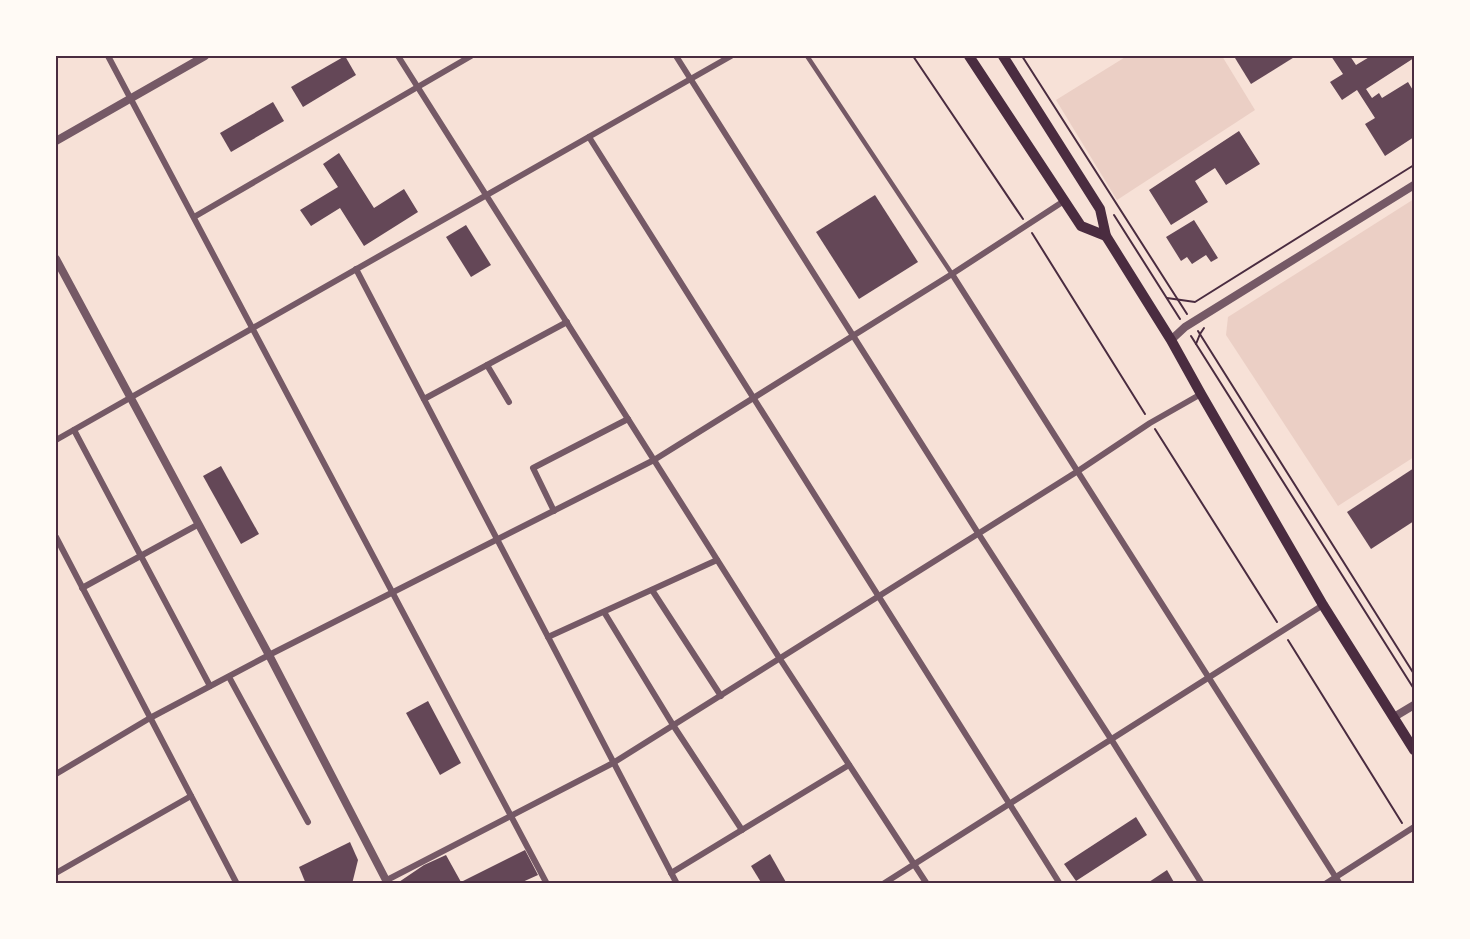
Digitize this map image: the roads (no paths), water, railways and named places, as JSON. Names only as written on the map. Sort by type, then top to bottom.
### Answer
[{"type":"main road","points":[[969,56],[1081,226],[1106,236]]},
{"type":"main road","points":[[1003,56],[1100,209],[1106,236],[1172,340],[1323,605],[1414,750]]},
{"type":"street","points":[[108,56],[547,884]]},
{"type":"street","points":[[56,141],[205,56]]},
{"type":"street","points":[[398,56],[780,659],[927,884]]},
{"type":"street","points":[[194,217],[471,56]]},
{"type":"street","points":[[676,56],[1202,884]]},
{"type":"street","points":[[56,440],[731,56]]},
{"type":"street","points":[[807,56],[952,274],[1338,880]]},
{"type":"street","points":[[589,137],[1060,884]]},
{"type":"street","points":[[1172,340],[1189,325],[1414,185]]},
{"type":"street","points":[[56,774],[150,718],[210,686],[654,460],[952,274],[1064,201]]},
{"type":"street","points":[[56,259],[388,882],[613,763],[1078,471],[1150,423],[1201,394]]},
{"type":"street","points":[[356,269],[676,884]]},
{"type":"street","points":[[424,399],[567,322]]},
{"type":"street","points":[[488,365],[509,402]]},
{"type":"street","points":[[554,510],[533,468],[628,418]]},
{"type":"street","points":[[74,430],[210,686]]},
{"type":"street","points":[[82,588],[199,524]]},
{"type":"street","points":[[56,537],[237,884]]},
{"type":"street","points":[[548,637],[717,560]]},
{"type":"street","points":[[652,590],[721,696]]},
{"type":"street","points":[[883,884],[1323,605]]},
{"type":"street","points":[[604,612],[673,725],[742,830]]},
{"type":"street","points":[[229,677],[308,822]]},
{"type":"street","points":[[1394,717],[1414,705]]},
{"type":"street","points":[[671,873],[849,765]]},
{"type":"street","points":[[56,873],[191,796]]},
{"type":"street","points":[[1325,884],[1338,880],[1414,827]]}]
